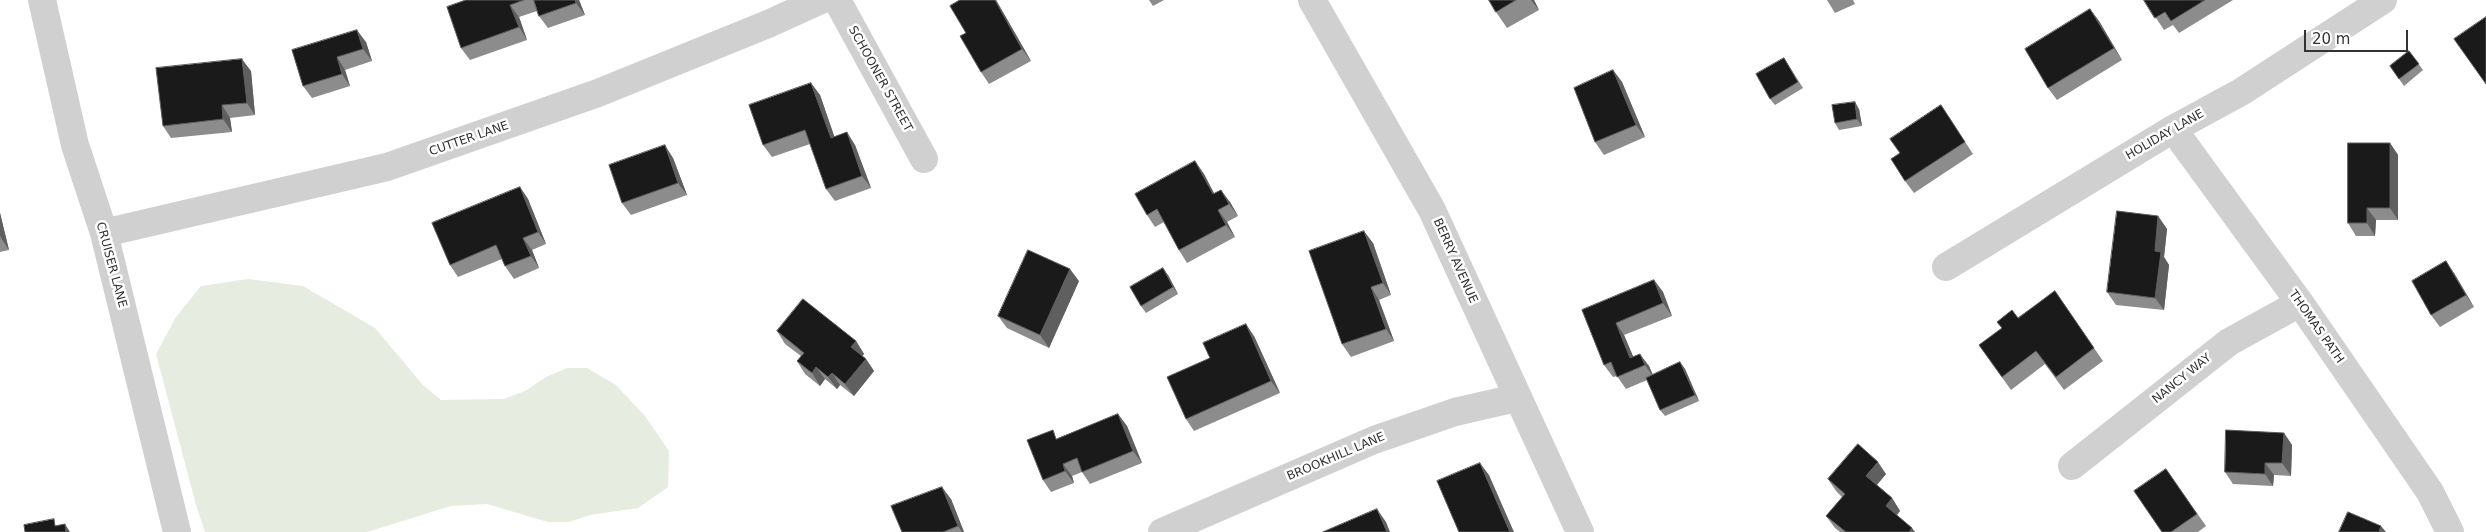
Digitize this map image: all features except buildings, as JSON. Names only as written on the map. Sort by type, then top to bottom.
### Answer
[{"type":"street","name":"CRUISER LANE","points":[[42,0],[75,145],[104,233],[177,532]]},
{"type":"street","name":"CUTTER LANE","points":[[104,233],[387,167],[598,93],[768,24],[821,0]]},
{"type":"street","name":"SCHOONER STREET","points":[[837,0],[924,159]]},
{"type":"street","name":"BERRY AVENUE","points":[[1312,0],[1432,210],[1516,398],[1580,532]]},
{"type":"street","name":"HOLIDAY LANE","points":[[1946,267],[2173,130],[2241,92],[2383,0]]},
{"type":"street","name":"THOMAS PATH","points":[[2173,130],[2300,303],[2430,492],[2450,532]]},
{"type":"street","name":"NANCY WAY","points":[[2072,466],[2229,342],[2300,303]]},
{"type":"street","name":"BROOKHILL LANE","points":[[1162,532],[1374,440],[1455,412],[1516,398]]},
{"type":"shaded area","points":[[248,279],[303,286],[375,328],[422,384],[441,400],[504,399],[525,391],[546,377],[567,368],[587,368],[616,385],[645,416],[669,451],[668,487],[638,508],[590,515],[569,522],[548,522],[487,504],[451,506],[367,532],[205,532],[196,505],[156,354],[176,317],[201,286]]}]
